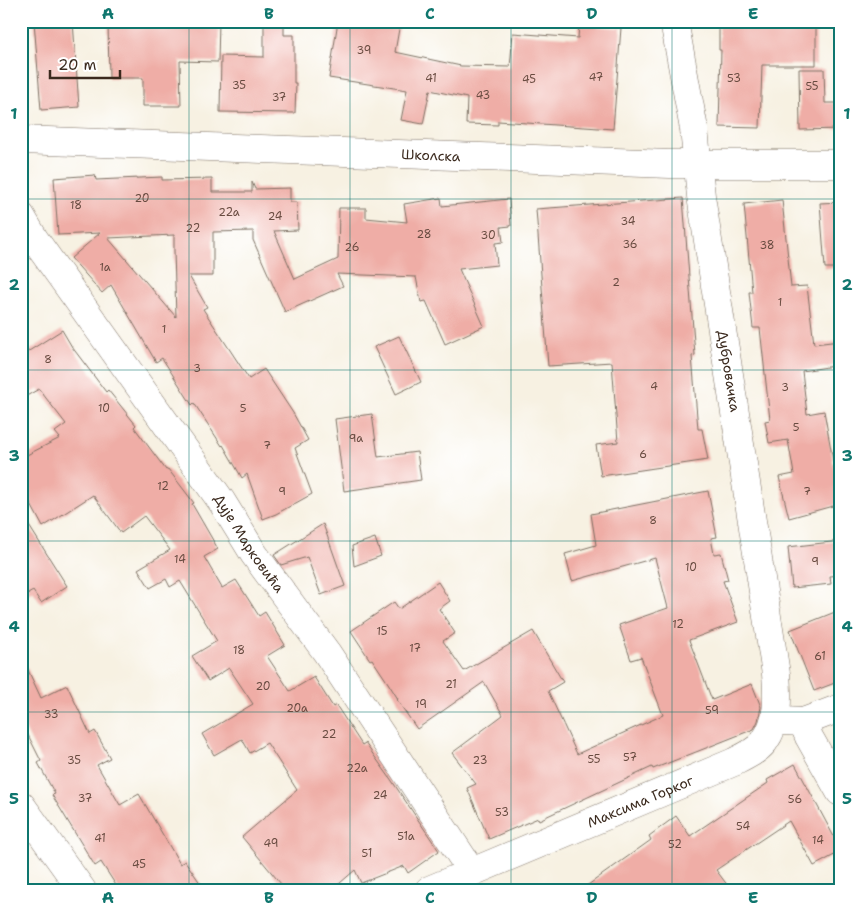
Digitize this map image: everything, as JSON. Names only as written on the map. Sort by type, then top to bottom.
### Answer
[{"type":"street","name":"Дубровачка","points":[[674,21],[694,129],[697,164],[776,674],[778,702],[775,720]]},
{"type":"street","name":"Школска","points":[[21,140],[697,164],[840,164]]},
{"type":"street","name":"Дује Марковића","points":[[21,216],[35,240],[217,495],[254,554],[327,653],[472,872]]},
{"type":"street","points":[[775,720],[803,722],[840,708]]},
{"type":"street","name":"Максима Горког","points":[[429,890],[734,762],[763,743],[775,720]]},
{"type":"street","points":[[803,722],[809,737],[840,792]]},
{"type":"street","points":[[21,806],[82,890]]},
{"type":"building","points":[[34,21],[73,21],[79,107],[41,110]]},
{"type":"building","points":[[108,21],[219,21],[218,62],[180,61],[181,106],[143,106],[143,78],[109,78]]},
{"type":"building","points":[[264,21],[284,21],[284,35],[294,35],[295,113],[220,112],[221,56],[264,57]]},
{"type":"building","points":[[338,21],[390,21],[400,23],[395,52],[461,66],[510,67],[513,33],[578,38],[579,25],[621,28],[613,129],[498,121],[498,125],[466,124],[467,98],[430,90],[423,124],[401,120],[407,90],[329,78]]},
{"type":"building","points":[[719,21],[816,21],[816,65],[762,65],[760,128],[719,127],[721,50],[719,50]]},
{"type":"building","points":[[799,69],[824,69],[825,103],[840,103],[840,129],[800,130]]},
{"type":"building","points":[[95,175],[96,180],[162,177],[162,180],[212,179],[212,192],[252,192],[252,182],[255,189],[290,188],[290,202],[297,202],[298,230],[274,231],[295,279],[338,259],[339,208],[366,208],[366,218],[407,222],[404,204],[441,198],[442,206],[509,199],[511,226],[501,227],[503,242],[495,243],[497,265],[459,269],[484,326],[445,344],[426,301],[421,302],[416,277],[337,274],[343,286],[285,312],[253,240],[253,231],[213,232],[213,276],[189,276],[207,307],[203,309],[249,379],[264,369],[308,440],[295,448],[312,494],[263,519],[247,474],[242,478],[223,445],[194,403],[192,405],[162,358],[156,362],[111,285],[102,293],[71,258],[100,233],[58,235],[54,178]],"holes":[[[174,235],[176,317],[108,238]]]},
{"type":"building","points":[[683,198],[695,355],[692,356],[698,429],[702,429],[708,460],[601,476],[596,445],[618,442],[612,362],[548,366],[536,209]]},
{"type":"building","points":[[782,200],[791,287],[807,286],[814,344],[840,341],[840,365],[802,371],[807,414],[824,411],[835,472],[840,471],[840,504],[789,518],[779,477],[794,474],[788,440],[769,443],[765,421],[770,420],[760,328],[753,328],[749,292],[752,292],[744,204]]},
{"type":"building","points":[[840,202],[840,268],[825,268],[820,203]]},
{"type":"building","points":[[62,330],[72,347],[106,392],[108,390],[136,425],[134,427],[166,470],[168,469],[194,503],[192,504],[218,549],[204,557],[222,588],[236,580],[259,616],[265,612],[285,645],[267,656],[290,691],[314,677],[333,707],[336,705],[362,745],[365,743],[439,851],[408,873],[404,866],[361,883],[355,870],[332,890],[286,890],[242,837],[297,790],[267,743],[250,753],[242,739],[214,755],[202,734],[253,704],[229,668],[208,681],[192,656],[217,641],[180,581],[170,587],[166,579],[150,588],[138,569],[170,550],[144,516],[121,533],[93,495],[43,527],[21,486],[21,458],[60,438],[55,432],[66,424],[39,389],[21,399],[21,356]]},
{"type":"building","points":[[399,336],[421,382],[396,394],[374,347]]},
{"type":"building","points":[[372,414],[378,457],[417,452],[421,480],[344,491],[335,419]]},
{"type":"building","points":[[708,491],[717,537],[711,538],[714,554],[721,553],[728,580],[723,581],[738,622],[689,640],[712,700],[752,684],[761,707],[754,729],[653,769],[652,767],[539,820],[538,818],[489,839],[467,788],[476,784],[452,753],[503,715],[484,682],[417,729],[372,659],[370,660],[351,631],[394,602],[399,609],[438,582],[450,601],[439,609],[455,633],[443,641],[464,671],[533,631],[563,682],[548,691],[577,754],[663,715],[641,657],[631,660],[619,625],[668,608],[655,558],[572,581],[565,554],[596,545],[591,514]]},
{"type":"building","points":[[21,513],[67,586],[41,603],[33,591],[21,598]]},
{"type":"building","points":[[323,524],[345,586],[321,595],[307,557],[281,565],[274,555]]},
{"type":"building","points":[[375,538],[381,556],[354,566],[352,546]]},
{"type":"building","points":[[840,541],[840,575],[830,576],[831,584],[792,588],[788,547]]},
{"type":"building","points":[[840,610],[840,681],[814,691],[790,630]]},
{"type":"building","points":[[21,655],[41,698],[67,685],[90,734],[95,731],[110,758],[97,765],[120,805],[139,794],[180,864],[185,861],[205,890],[119,890],[101,862],[95,866],[52,795],[55,794],[38,763],[41,761],[21,721]]},
{"type":"building","points":[[795,764],[840,848],[840,852],[814,866],[789,821],[716,870],[731,890],[581,890],[651,840],[649,836],[676,816],[690,836],[768,783],[767,780]]}]
